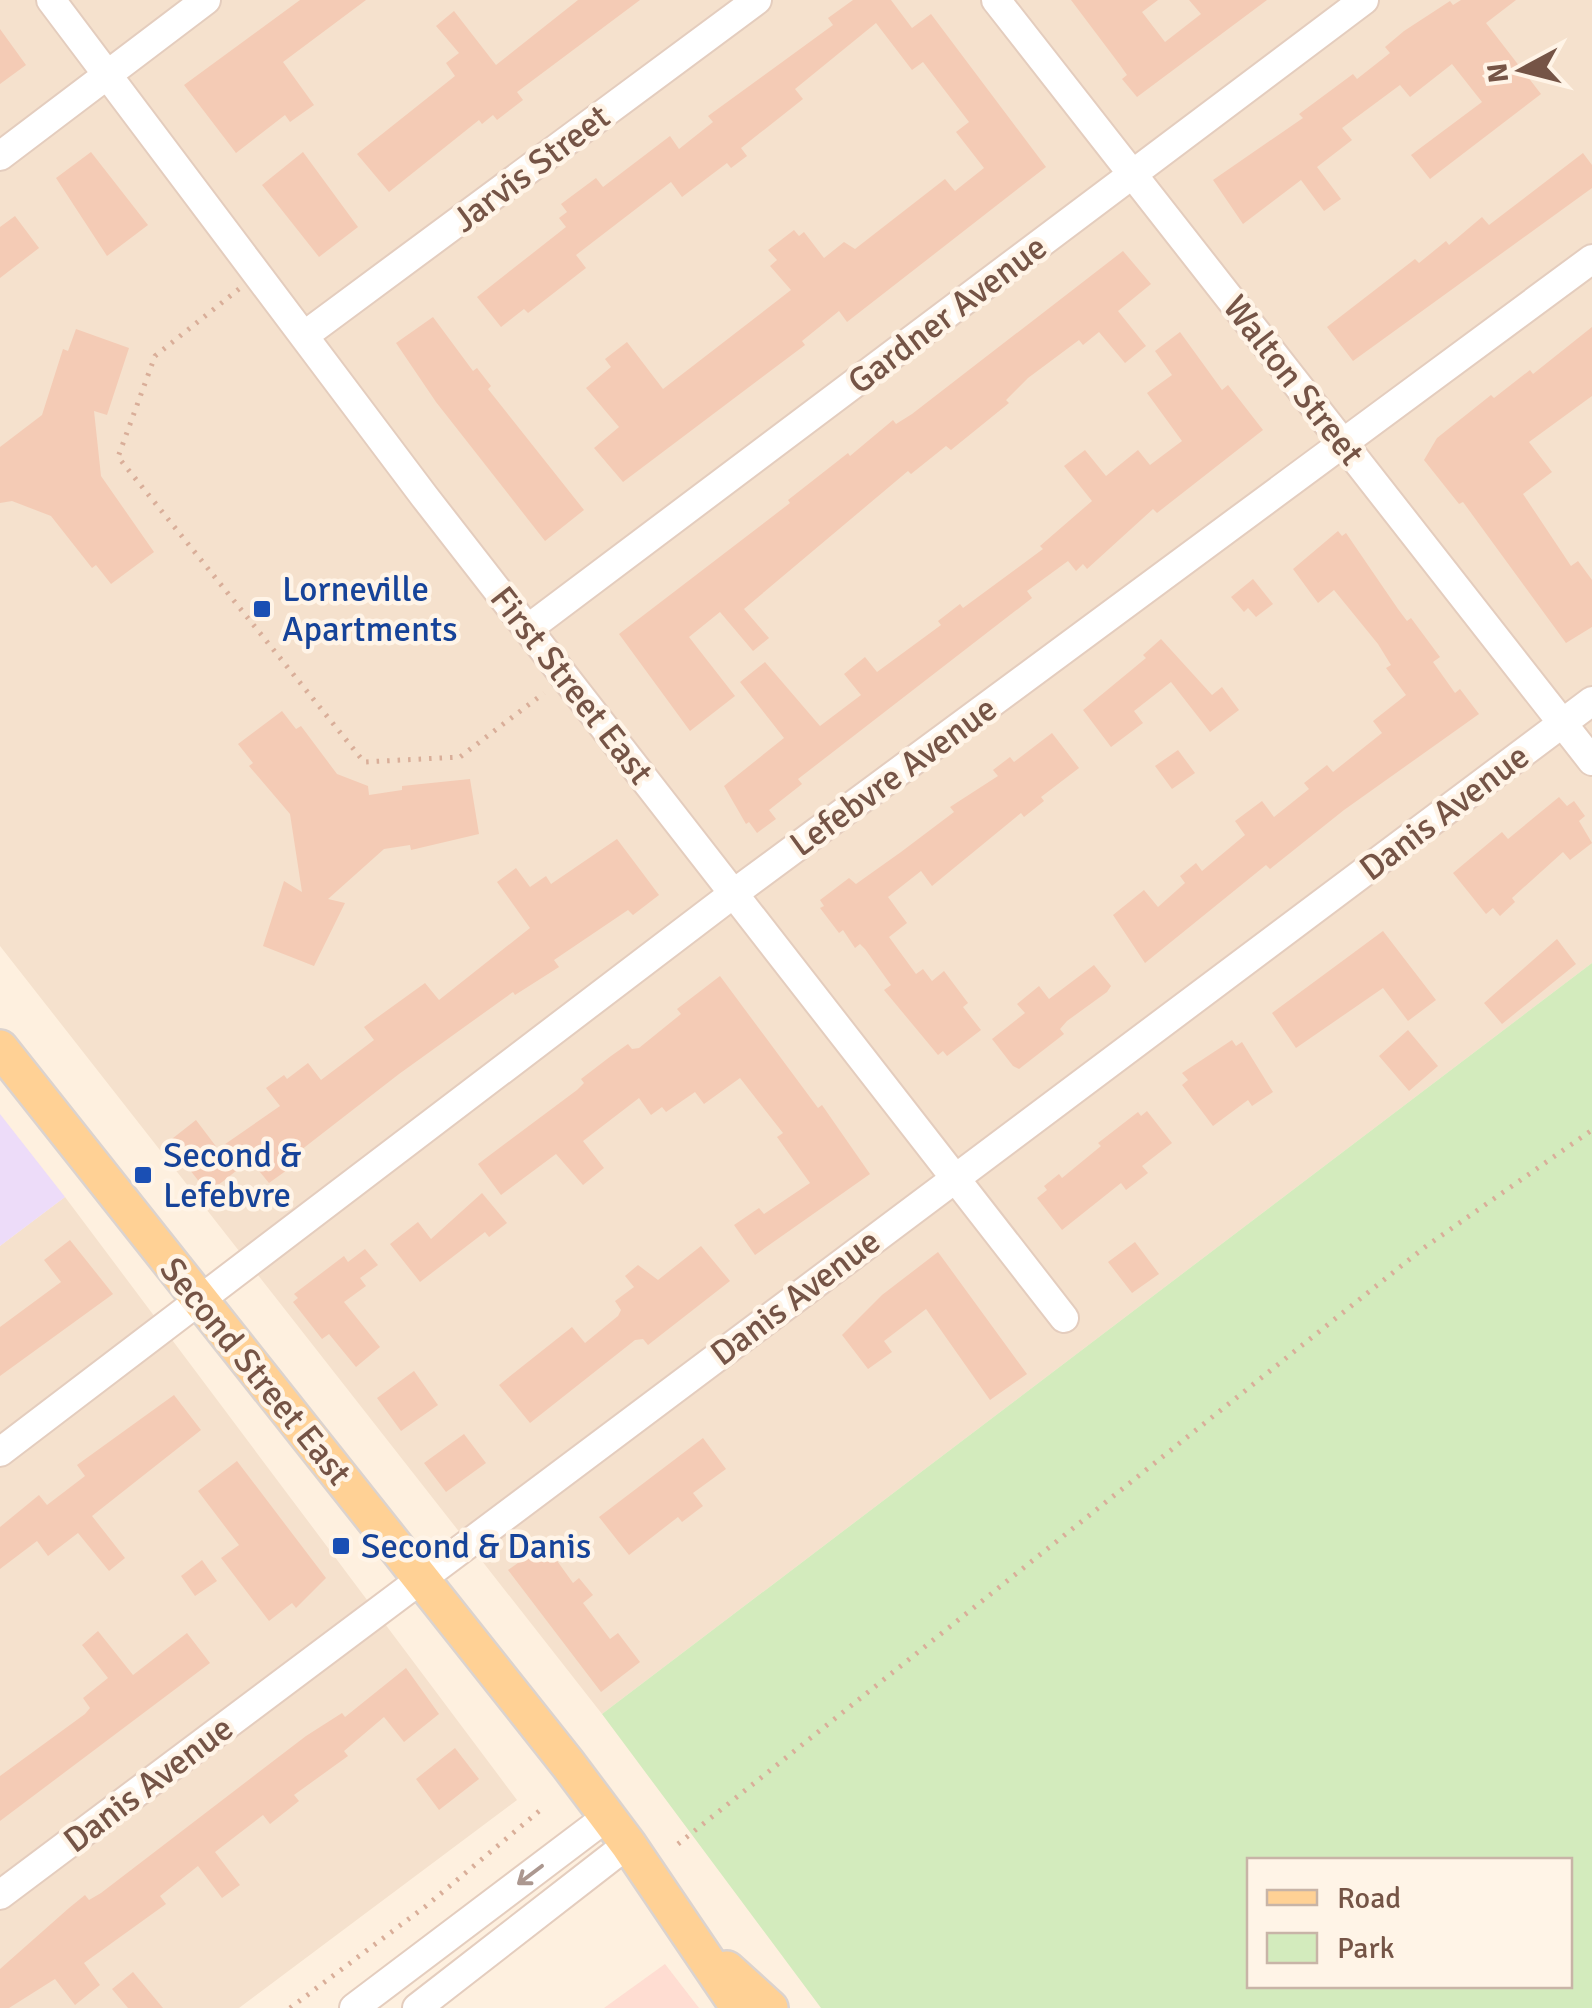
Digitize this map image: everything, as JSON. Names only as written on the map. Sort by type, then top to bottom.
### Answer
[{"type":"main road","name":"Second Street East","points":[[0,1048],[422,1577],[618,1830],[739,2008]]},
{"type":"main road","name":"Second Street East","points":[[690,1935],[770,2008]]},
{"type":"street","name":"First Street East","points":[[50,0],[424,496],[1064,1318]]},
{"type":"street","points":[[0,156],[206,0]]},
{"type":"street","name":"Jarvis Street","points":[[305,335],[757,0]]},
{"type":"street","name":"Walton Street","points":[[996,0],[1592,761]]},
{"type":"street","name":"Gardner Avenue","points":[[530,628],[1364,0]]},
{"type":"street","name":"Lefebvre Avenue","points":[[0,1452],[733,894],[1592,259]]},
{"type":"street","name":"Danis Avenue","points":[[0,1896],[1592,701]]},
{"type":"street","points":[[354,2008],[618,1830]]},
{"type":"street","points":[[417,2008],[618,1830]]},
{"type":"path","points":[[258,273],[155,356],[118,457],[364,762],[460,758],[567,676]]},
{"type":"path","points":[[678,1844],[1425,1247],[1592,1130]]},
{"type":"path","points":[[290,2008],[426,1906],[544,1807]]},
{"type":"shaded area","points":[[0,0],[1592,0],[1592,963],[602,1714],[0,946]]},
{"type":"shaded area","points":[[0,1114],[65,1197],[0,1246]]},
{"type":"shaded area","points":[[65,1197],[517,1800],[239,2008],[0,2008],[0,1246]]},
{"type":"shaded area","points":[[665,1964],[699,2008],[604,2008]]},
{"type":"green space","points":[[1592,963],[1592,2008],[821,2008],[602,1714]]},
{"type":"building","points":[[300,0],[366,0],[283,62],[314,105],[290,122],[285,115],[236,153],[184,85]]},
{"type":"building","points":[[578,0],[640,0],[517,92],[523,100],[497,120],[493,115],[482,124],[479,120],[389,192],[357,154],[455,76],[446,63],[459,53],[436,26],[454,11],[496,65]]},
{"type":"building","points":[[853,0],[891,0],[912,28],[931,14],[1046,167],[847,322],[839,311],[802,341],[805,345],[623,482],[594,448],[619,427],[586,388],[611,367],[605,359],[627,342],[663,389],[791,290],[770,266],[777,260],[768,250],[794,230],[799,236],[804,232],[824,258],[844,242],[855,249],[945,179],[955,191],[984,168],[956,132],[969,122],[923,62],[912,70],[876,23],[795,89],[803,99],[741,148],[747,156],[731,168],[727,163],[682,197],[671,182],[576,255],[586,268],[528,313],[524,309],[501,327],[477,297],[566,227],[559,218],[567,212],[561,204],[596,178],[603,187],[670,136],[679,149],[713,122],[708,116],[833,25],[828,18]]},
{"type":"building","points":[[1071,0],[1158,0],[1142,12],[1165,42],[1201,14],[1189,0],[1267,0],[1137,97],[1122,79],[1127,75]]},
{"type":"building","points":[[1461,0],[1516,0],[1486,23],[1541,94],[1430,179],[1411,155],[1482,102],[1452,64],[1410,97],[1400,85],[1342,128],[1352,140],[1317,167],[1341,199],[1324,211],[1301,180],[1243,224],[1213,180],[1303,118],[1299,114],[1353,74],[1357,79],[1390,53],[1385,47],[1404,31],[1450,1],[1453,5]]},
{"type":"building","points":[[0,29],[26,65],[0,84]]},
{"type":"building","points":[[91,152],[148,225],[107,256],[56,178]]},
{"type":"building","points":[[303,152],[358,227],[319,257],[262,185]]},
{"type":"building","points":[[1583,153],[1592,165],[1592,188],[1353,361],[1327,327],[1415,259],[1419,263],[1446,241],[1449,245],[1482,217],[1489,225]]},
{"type":"building","points":[[15,216],[39,248],[0,278],[0,227]]},
{"type":"building","points":[[1123,251],[1151,284],[1118,311],[1146,346],[1125,363],[1099,332],[1083,345],[1079,340],[1028,378],[1006,400],[1009,403],[951,450],[946,446],[911,474],[908,471],[744,609],[769,638],[753,651],[720,612],[689,637],[735,696],[690,731],[619,634],[790,503],[788,500],[848,453],[850,456],[893,420],[896,424],[912,414]]},
{"type":"building","points":[[433,317],[473,371],[477,368],[491,386],[488,389],[584,510],[545,541],[436,402],[396,343]]},
{"type":"building","points":[[1592,327],[1592,396],[1529,442],[1552,472],[1523,494],[1571,566],[1578,561],[1592,580],[1592,627],[1566,643],[1463,502],[1459,504],[1424,460],[1437,438],[1491,395],[1494,398],[1530,370],[1533,374]]},
{"type":"building","points":[[76,329],[129,348],[107,415],[94,411],[101,476],[154,552],[111,584],[96,565],[92,568],[51,516],[12,501],[0,503],[0,447],[42,415],[63,349],[68,351]]},
{"type":"building","points":[[1180,332],[1222,390],[1228,385],[1263,430],[1157,513],[1153,509],[1087,569],[1083,564],[1076,571],[1068,561],[1027,591],[1032,598],[798,779],[802,784],[769,810],[776,819],[757,833],[749,822],[746,824],[724,786],[784,738],[740,682],[765,662],[820,726],[861,695],[844,674],[865,657],[877,672],[941,625],[938,621],[960,604],[963,608],[1043,549],[1040,546],[1092,501],[1064,466],[1085,450],[1106,476],[1138,450],[1150,465],[1182,441],[1147,393],[1172,375],[1155,351]]},
{"type":"building","points":[[1338,531],[1342,536],[1346,533],[1407,621],[1411,618],[1440,657],[1433,662],[1455,693],[1460,689],[1479,714],[1344,810],[1270,869],[1266,865],[1145,963],[1113,915],[1144,890],[1158,907],[1185,883],[1180,876],[1196,863],[1202,871],[1245,835],[1235,821],[1262,801],[1274,817],[1309,789],[1304,783],[1327,765],[1333,772],[1382,733],[1373,721],[1406,695],[1386,668],[1391,665],[1378,644],[1334,590],[1318,603],[1293,569]]},
{"type":"building","points":[[1253,579],[1273,604],[1256,617],[1248,608],[1244,612],[1231,597]]},
{"type":"building","points":[[1161,639],[1212,695],[1222,687],[1239,710],[1210,732],[1171,682],[1134,711],[1143,723],[1111,747],[1083,710],[1146,658],[1143,655]]},
{"type":"building","points":[[282,711],[296,729],[301,726],[337,774],[368,786],[369,795],[402,790],[402,786],[470,779],[479,834],[411,850],[410,845],[384,849],[328,899],[345,903],[314,966],[263,946],[284,881],[302,892],[290,814],[249,766],[253,763],[238,744]]},
{"type":"building","points":[[1052,733],[1079,768],[1041,797],[1044,801],[1024,817],[1021,813],[932,886],[921,871],[888,897],[907,923],[889,937],[916,974],[923,969],[932,981],[944,971],[968,1003],[963,1007],[981,1030],[947,1056],[943,1051],[938,1055],[884,990],[891,985],[865,949],[860,944],[855,948],[843,930],[839,933],[820,908],[824,906],[820,900],[849,878],[856,884],[901,852],[954,812],[950,807],[998,776],[993,770],[1010,757],[1014,762]]},
{"type":"building","points":[[1178,750],[1195,773],[1172,789],[1155,766]]},
{"type":"building","points":[[1559,797],[1567,806],[1574,801],[1585,816],[1579,821],[1592,843],[1570,860],[1563,852],[1512,898],[1515,902],[1500,916],[1493,908],[1486,914],[1453,873],[1502,832],[1508,839]]},
{"type":"building","points":[[617,839],[659,895],[633,915],[628,910],[554,960],[559,967],[515,995],[513,992],[399,1074],[283,1164],[287,1170],[269,1183],[250,1160],[208,1193],[168,1142],[196,1120],[218,1149],[280,1106],[266,1088],[284,1075],[287,1079],[308,1063],[321,1080],[374,1040],[364,1027],[425,983],[439,1000],[530,928],[497,882],[516,868],[530,887],[546,876],[551,884]]},
{"type":"building","points":[[1383,931],[1436,1000],[1408,1021],[1383,988],[1296,1048],[1272,1013]]},
{"type":"building","points":[[1557,939],[1576,964],[1502,1024],[1484,1003]]},
{"type":"building","points":[[1094,965],[1111,986],[1107,992],[1067,1021],[1060,1029],[1064,1034],[1019,1069],[1013,1066],[992,1039],[1025,1013],[1017,1004],[1039,986],[1049,999]]},
{"type":"building","points":[[720,976],[818,1108],[822,1105],[870,1174],[755,1255],[734,1225],[759,1208],[764,1214],[810,1183],[777,1137],[783,1133],[740,1078],[704,1104],[695,1092],[666,1112],[662,1107],[651,1115],[639,1098],[583,1141],[604,1168],[583,1185],[556,1154],[501,1195],[478,1164],[577,1090],[584,1083],[581,1079],[611,1056],[628,1044],[632,1049],[639,1048],[681,1014],[677,1009]]},
{"type":"building","points":[[1408,1030],[1438,1066],[1409,1091],[1379,1056]]},
{"type":"building","points":[[1232,1040],[1236,1046],[1242,1042],[1273,1092],[1252,1106],[1248,1100],[1213,1126],[1182,1085],[1188,1080],[1182,1073]]},
{"type":"building","points":[[1147,1111],[1172,1143],[1142,1166],[1148,1173],[1126,1190],[1121,1183],[1062,1230],[1037,1198],[1047,1190],[1044,1186],[1059,1174],[1062,1178],[1138,1112],[1141,1116]]},
{"type":"building","points":[[482,1193],[507,1223],[489,1237],[485,1232],[420,1282],[390,1244],[418,1222],[431,1239]]},
{"type":"building","points":[[70,1240],[113,1294],[0,1376],[0,1327],[61,1282],[44,1260]]},
{"type":"building","points":[[1135,1242],[1159,1274],[1132,1293],[1108,1262]]},
{"type":"building","points":[[701,1246],[730,1281],[648,1345],[643,1339],[635,1340],[530,1423],[499,1385],[572,1327],[585,1343],[618,1316],[621,1310],[615,1301],[634,1287],[625,1276],[638,1265],[658,1280]]},
{"type":"building","points":[[365,1249],[378,1265],[360,1278],[366,1286],[344,1302],[380,1347],[356,1367],[329,1334],[322,1339],[293,1302],[298,1298],[294,1294],[344,1256],[348,1262]]},
{"type":"building","points":[[938,1252],[1027,1374],[990,1400],[926,1309],[884,1341],[892,1352],[868,1369],[842,1335],[882,1295]]},
{"type":"building","points":[[414,1371],[438,1405],[401,1431],[377,1398]]},
{"type":"building","points":[[174,1395],[201,1430],[92,1516],[125,1558],[109,1571],[78,1533],[48,1556],[37,1541],[0,1569],[0,1527],[39,1495],[47,1505],[85,1476],[77,1465]]},
{"type":"building","points":[[464,1434],[486,1463],[446,1492],[424,1463]]},
{"type":"building","points":[[703,1438],[726,1469],[693,1493],[703,1506],[682,1522],[678,1517],[629,1555],[599,1517]]},
{"type":"building","points":[[237,1461],[326,1578],[296,1608],[292,1603],[269,1621],[221,1558],[239,1545],[198,1491]]},
{"type":"building","points":[[545,1544],[573,1583],[579,1578],[593,1595],[583,1603],[610,1639],[618,1633],[640,1662],[601,1692],[508,1570]]},
{"type":"building","points":[[202,1560],[217,1581],[195,1596],[181,1576]]},
{"type":"building","points":[[98,1631],[133,1675],[187,1633],[210,1663],[0,1821],[0,1776],[85,1714],[90,1708],[83,1698],[108,1678],[82,1645]]},
{"type":"building","points":[[406,1668],[439,1714],[404,1742],[384,1717],[344,1751],[348,1756],[294,1795],[299,1801],[270,1824],[263,1815],[215,1852],[240,1885],[222,1898],[198,1866],[160,1896],[166,1904],[84,1963],[100,1985],[75,2005],[55,1979],[9,2008],[0,2008],[0,1969],[69,1908],[85,1895],[89,1900],[101,1893],[306,1736],[342,1713],[345,1717]]},
{"type":"building","points":[[455,1748],[479,1779],[439,1810],[416,1779]]},
{"type":"building","points":[[133,1972],[163,2008],[128,2008],[112,1989]]},
{"type":"place","name":"Lorneville Apartments","points":[[262,609]]},
{"type":"place","name":"Second & Lefebvre","points":[[143,1175]]},
{"type":"place","name":"Second & Danis","points":[[341,1546]]}]
